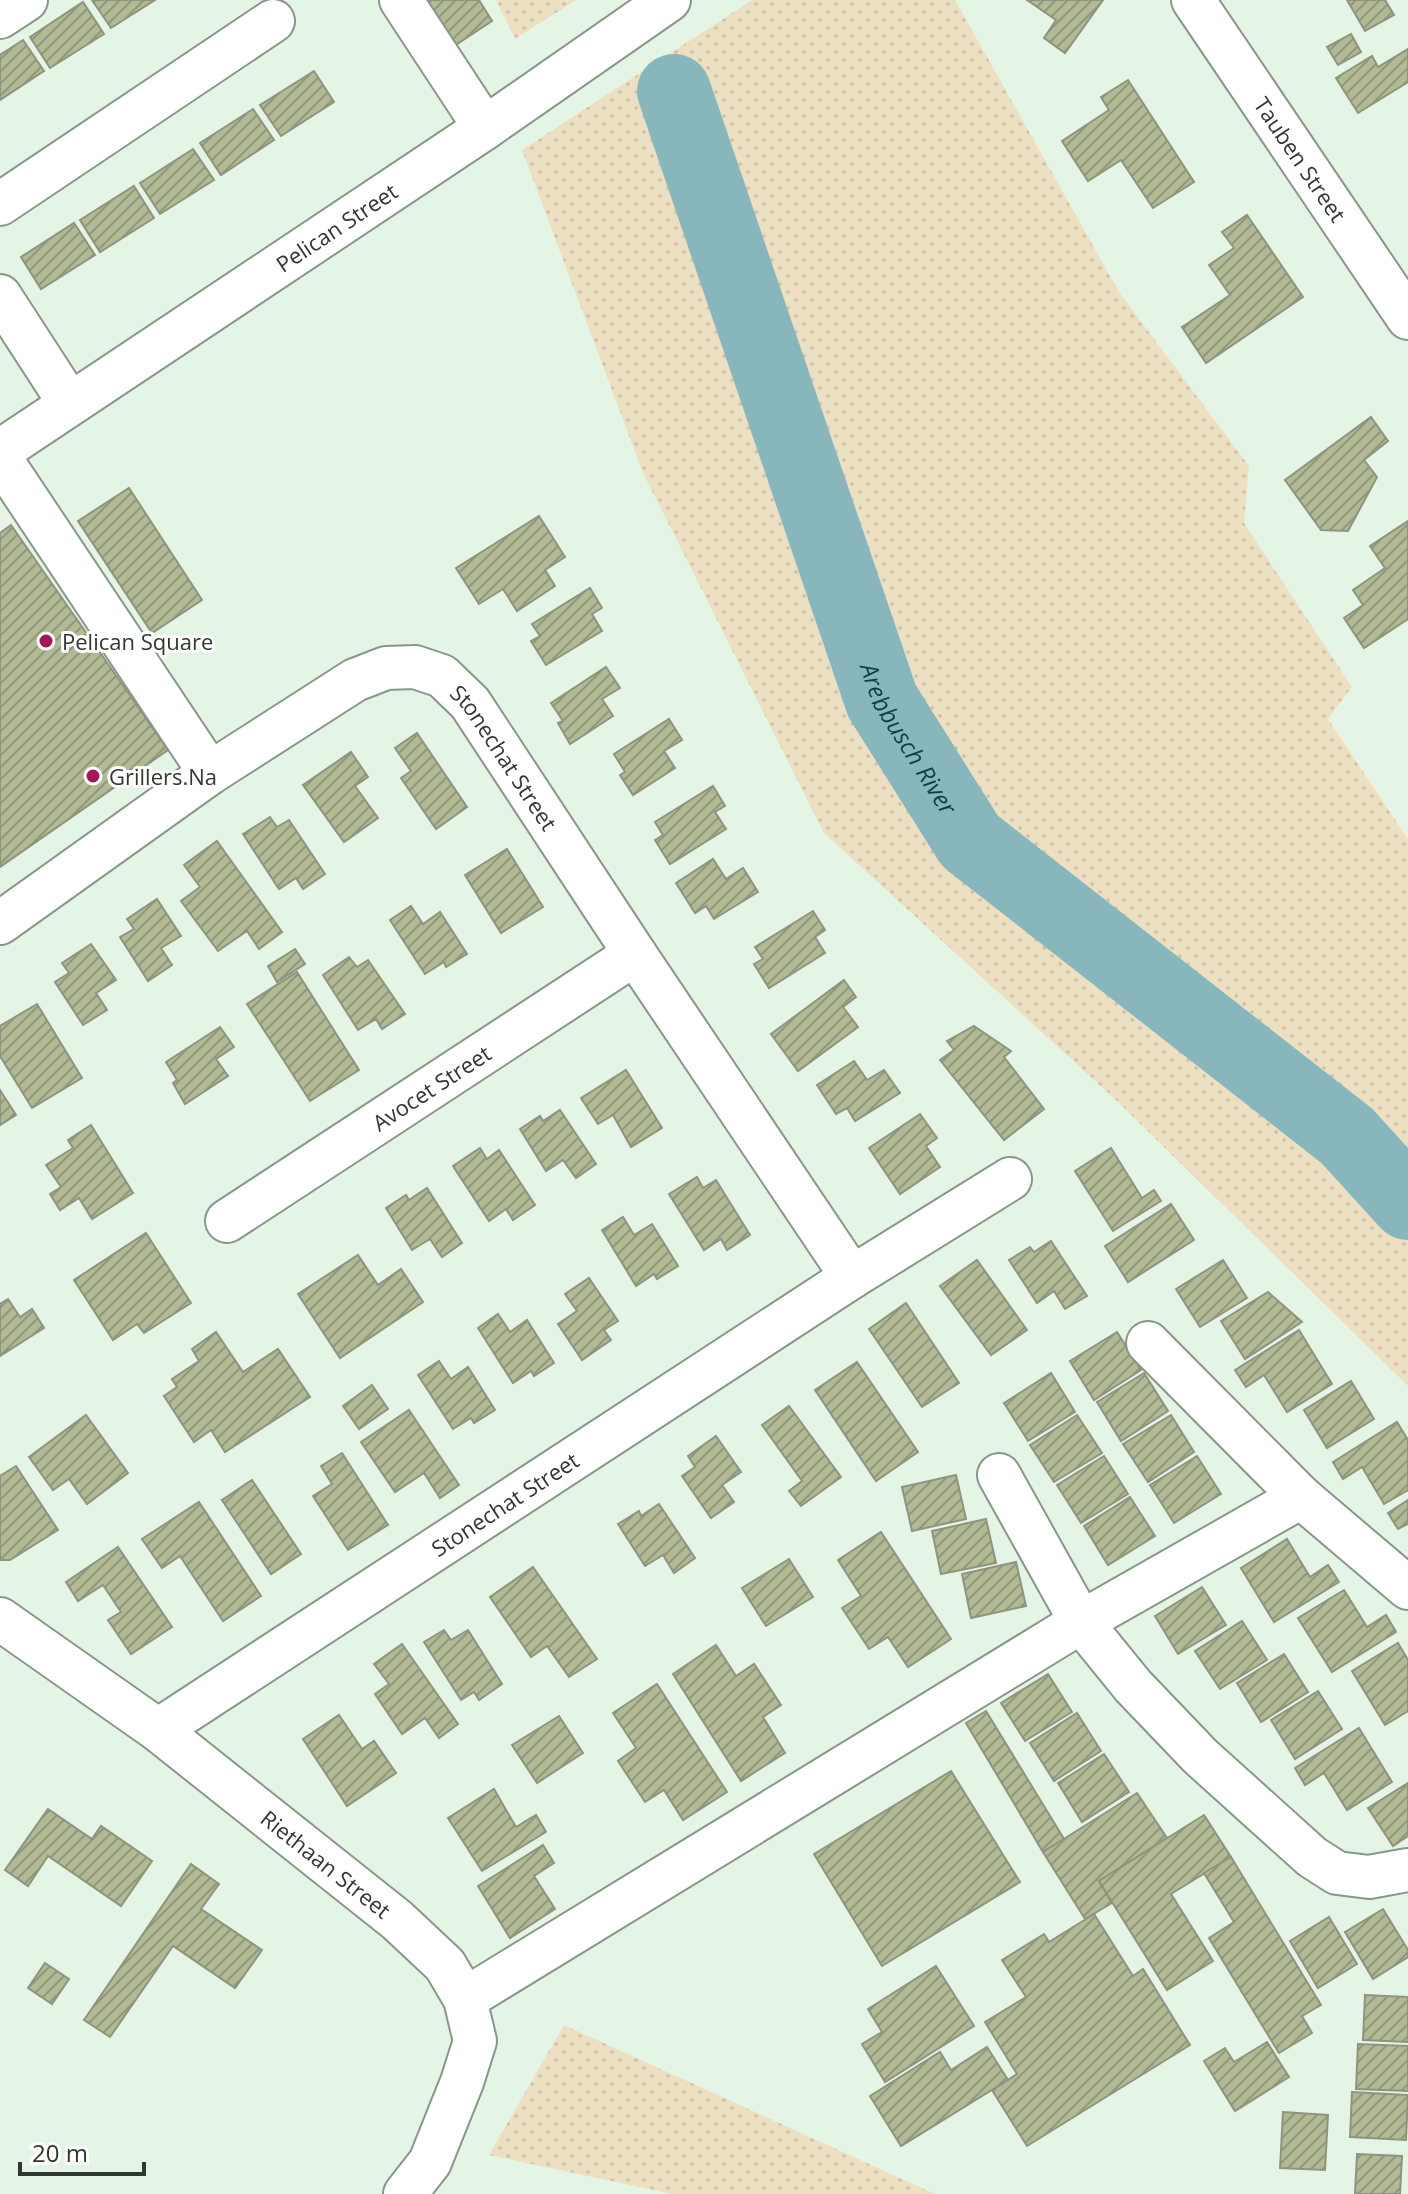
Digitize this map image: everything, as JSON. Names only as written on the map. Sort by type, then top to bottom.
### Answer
[{"type":"street","points":[[0,17],[26,0]]},
{"type":"street","points":[[401,0],[485,128]]},
{"type":"street","name":"Pelican Street","points":[[0,451],[485,128],[669,0]]},
{"type":"street","name":"Tauben Street","points":[[1193,0],[1403,301]]},
{"type":"street","points":[[0,204],[273,21]]},
{"type":"street","points":[[0,296],[70,404]]},
{"type":"street","points":[[0,458],[210,773]]},
{"type":"street","name":"Stonechat Street","points":[[0,923],[210,773],[355,680],[386,668],[415,667],[442,676],[470,703],[852,1277]]},
{"type":"street","name":"Avocet Street","points":[[227,1221],[635,954]]},
{"type":"street","name":"Stonechat Street","points":[[158,1730],[852,1277],[1010,1179]]},
{"type":"street","points":[[1148,1343],[1301,1497],[1408,1588]]},
{"type":"street","points":[[999,1475],[1081,1622],[1133,1686],[1200,1756],[1312,1857],[1337,1873],[1369,1877],[1408,1870]]},
{"type":"street","points":[[465,1999],[1081,1622],[1301,1497]]},
{"type":"street","name":"Riethaan Street","points":[[0,1619],[158,1730],[397,1920],[445,1965],[465,1999],[475,2041],[430,2162],[405,2194]]},
{"type":"shaded area","points":[[496,0],[576,0],[515,39]]},
{"type":"shaded area","points":[[752,0],[955,0],[1119,292],[1249,466],[1244,523],[1352,687],[1328,719],[1408,839],[1408,1386],[1117,1101],[824,833],[643,473],[522,150]]},
{"type":"shaded area","points":[[564,2025],[935,2194],[672,2194],[489,2155]]},
{"type":"building","points":[[92,0],[155,0],[111,28]]},
{"type":"building","points":[[425,0],[479,0],[492,21],[454,46]]},
{"type":"building","points":[[1027,0],[1103,0],[1065,53],[1044,38],[1056,20]]},
{"type":"building","points":[[1347,0],[1385,0],[1394,15],[1365,31]]},
{"type":"building","points":[[83,2],[104,34],[50,68],[30,37]]},
{"type":"building","points":[[1351,34],[1361,52],[1338,65],[1327,47]]},
{"type":"building","points":[[23,40],[44,71],[0,100],[0,55]]},
{"type":"building","points":[[1408,49],[1408,82],[1358,113],[1336,78],[1372,56],[1378,67]]},
{"type":"building","points":[[314,71],[334,102],[281,136],[260,105]]},
{"type":"building","points":[[1128,80],[1194,182],[1153,208],[1121,160],[1088,181],[1062,141],[1109,110],[1101,97]]},
{"type":"building","points":[[253,109],[274,140],[221,175],[200,143]]},
{"type":"building","points":[[193,149],[214,180],[160,214],[140,183]]},
{"type":"building","points":[[134,186],[154,218],[100,252],[80,220]]},
{"type":"building","points":[[1247,215],[1303,297],[1206,363],[1182,327],[1230,295],[1209,265],[1234,248],[1222,232]]},
{"type":"building","points":[[74,223],[95,255],[41,289],[21,257]]},
{"type":"building","points":[[1371,417],[1388,441],[1364,460],[1377,477],[1348,531],[1321,530],[1285,480]]},
{"type":"building","points":[[129,488],[202,600],[152,633],[78,521]]},
{"type":"building","points":[[539,516],[565,557],[545,570],[555,586],[517,611],[503,589],[479,604],[456,568]]},
{"type":"building","points":[[1408,521],[1408,619],[1364,648],[1344,618],[1363,605],[1353,590],[1385,568],[1370,546]]},
{"type":"building","name":"Pelican Square","points":[[11,525],[168,750],[0,867],[0,533]]},
{"type":"building","points":[[590,588],[602,608],[592,614],[602,631],[546,665],[531,641],[540,636],[532,624]]},
{"type":"building","points":[[606,667],[620,688],[602,699],[613,716],[570,744],[558,723],[563,721],[551,703]]},
{"type":"building","points":[[669,719],[682,740],[664,751],[675,768],[633,795],[620,775],[625,772],[614,754]]},
{"type":"building","points":[[417,733],[467,807],[436,829],[401,778],[411,771],[395,748]]},
{"type":"building","points":[[351,752],[368,777],[355,786],[378,818],[344,842],[303,785]]},
{"type":"building","points":[[713,786],[725,806],[715,812],[726,829],[670,864],[655,840],[663,835],[655,822]]},
{"type":"building","points":[[270,817],[277,827],[289,820],[325,874],[303,889],[296,878],[279,889],[243,834]]},
{"type":"building","points":[[217,841],[282,932],[259,949],[247,931],[218,951],[181,901],[200,887],[184,865]]},
{"type":"building","points":[[507,849],[543,907],[501,933],[465,875]]},
{"type":"building","points":[[713,859],[726,879],[743,868],[758,892],[714,919],[706,906],[695,913],[676,883]]},
{"type":"building","points":[[157,899],[181,936],[161,948],[172,965],[148,981],[120,937],[134,929],[127,919]]},
{"type":"building","points":[[411,906],[423,924],[440,912],[467,954],[446,967],[444,962],[425,974],[390,920]]},
{"type":"building","points":[[813,911],[825,930],[815,937],[825,953],[769,988],[754,964],[763,959],[755,947]]},
{"type":"building","points":[[91,944],[116,980],[96,993],[107,1010],[83,1025],[55,982],[69,973],[62,963]]},
{"type":"building","points":[[295,949],[305,964],[277,982],[268,966]]},
{"type":"building","points":[[349,957],[357,967],[368,960],[405,1014],[382,1029],[376,1019],[358,1030],[323,975]]},
{"type":"building","points":[[297,972],[359,1070],[310,1101],[247,1004]]},
{"type":"building","points":[[844,980],[856,997],[843,1007],[858,1027],[798,1071],[771,1034]]},
{"type":"building","points":[[37,1004],[82,1078],[32,1108],[0,1056],[0,1026]]},
{"type":"building","points":[[974,1026],[1011,1051],[1004,1057],[1044,1109],[1004,1140],[940,1060],[954,1050],[947,1041]]},
{"type":"building","points":[[220,1027],[234,1047],[216,1059],[228,1076],[185,1104],[173,1083],[177,1080],[166,1062]]},
{"type":"building","points":[[854,1061],[867,1080],[884,1070],[900,1093],[855,1121],[847,1108],[836,1114],[817,1085]]},
{"type":"building","points":[[626,1070],[662,1128],[631,1147],[613,1115],[598,1124],[581,1098]]},
{"type":"building","points":[[0,1090],[16,1115],[0,1125]]},
{"type":"building","points":[[560,1110],[596,1164],[576,1178],[563,1160],[546,1171],[520,1129],[540,1116],[543,1121]]},
{"type":"building","points":[[920,1114],[937,1138],[926,1146],[940,1167],[900,1194],[869,1148]]},
{"type":"building","points":[[91,1125],[133,1193],[92,1219],[79,1198],[60,1210],[50,1194],[61,1187],[46,1165],[73,1148],[68,1140]]},
{"type":"building","points":[[480,1148],[487,1159],[499,1150],[535,1205],[513,1220],[506,1209],[489,1221],[453,1166]]},
{"type":"building","points":[[1111,1148],[1142,1198],[1154,1190],[1161,1201],[1113,1231],[1075,1171]]},
{"type":"building","points":[[697,1177],[703,1188],[716,1180],[750,1235],[727,1250],[721,1239],[704,1250],[669,1194]]},
{"type":"building","points":[[427,1188],[462,1243],[442,1257],[430,1239],[412,1250],[386,1208],[406,1195],[409,1200]]},
{"type":"building","points":[[1171,1204],[1194,1240],[1128,1282],[1105,1246]]},
{"type":"building","points":[[623,1217],[634,1235],[652,1224],[678,1266],[657,1279],[654,1274],[636,1286],[602,1230]]},
{"type":"building","points":[[146,1233],[191,1303],[144,1333],[137,1324],[113,1340],[74,1280]]},
{"type":"building","points":[[1051,1241],[1087,1296],[1065,1309],[1054,1291],[1037,1303],[1009,1260],[1030,1247],[1034,1252]]},
{"type":"building","points":[[358,1255],[378,1285],[401,1269],[423,1302],[340,1358],[298,1294]]},
{"type":"building","points":[[977,1260],[1027,1330],[991,1355],[940,1286]]},
{"type":"building","points":[[1223,1260],[1247,1298],[1200,1327],[1176,1289]]},
{"type":"building","points":[[589,1278],[618,1321],[604,1330],[611,1340],[582,1360],[558,1324],[577,1311],[565,1294]]},
{"type":"building","points":[[1268,1292],[1302,1322],[1245,1359],[1221,1321]]},
{"type":"building","points":[[8,1299],[20,1317],[32,1309],[44,1328],[0,1356],[0,1304]]},
{"type":"building","points":[[906,1303],[959,1383],[922,1407],[869,1329]]},
{"type":"building","points":[[498,1314],[510,1332],[527,1320],[554,1363],[534,1376],[531,1371],[513,1383],[478,1328]]},
{"type":"building","points":[[1299,1330],[1332,1384],[1287,1412],[1264,1375],[1246,1387],[1235,1370]]},
{"type":"building","points":[[216,1332],[243,1372],[278,1349],[310,1397],[225,1452],[211,1430],[194,1442],[164,1396],[177,1387],[172,1379],[199,1361],[192,1349]]},
{"type":"building","points":[[1117,1332],[1141,1370],[1094,1400],[1070,1361]]},
{"type":"building","points":[[439,1361],[451,1379],[468,1367],[495,1410],[474,1423],[471,1418],[453,1429],[418,1375]]},
{"type":"building","points":[[857,1362],[918,1452],[876,1481],[815,1390]]},
{"type":"building","points":[[1051,1373],[1075,1412],[1028,1441],[1004,1403]]},
{"type":"building","points":[[1144,1373],[1168,1411],[1121,1441],[1097,1402]]},
{"type":"building","points":[[1351,1381],[1374,1419],[1327,1448],[1304,1410]]},
{"type":"building","points":[[372,1385],[388,1409],[359,1429],[343,1406]]},
{"type":"building","points":[[789,1406],[841,1477],[801,1506],[789,1491],[802,1481],[762,1425]]},
{"type":"building","points":[[409,1410],[459,1485],[440,1498],[424,1473],[395,1492],[361,1442]]},
{"type":"building","points":[[86,1415],[128,1473],[87,1504],[69,1479],[53,1490],[29,1457]]},
{"type":"building","points":[[1077,1415],[1102,1453],[1054,1482],[1030,1445]]},
{"type":"building","points":[[1171,1415],[1194,1452],[1148,1482],[1123,1444]]},
{"type":"building","points":[[1397,1422],[1408,1440],[1408,1490],[1384,1504],[1362,1467],[1343,1479],[1333,1462]]},
{"type":"building","points":[[716,1436],[741,1472],[722,1485],[734,1502],[711,1518],[682,1476],[695,1467],[688,1456]]},
{"type":"building","points":[[342,1453],[388,1525],[348,1550],[313,1496],[332,1484],[321,1466]]},
{"type":"building","points":[[1104,1456],[1128,1494],[1081,1523],[1057,1485]]},
{"type":"building","points":[[1197,1456],[1221,1494],[1174,1523],[1150,1485]]},
{"type":"building","points":[[16,1466],[58,1530],[10,1560],[0,1560],[0,1476]]},
{"type":"building","points":[[956,1475],[966,1519],[912,1531],[902,1487]]},
{"type":"building","points":[[252,1480],[301,1554],[271,1574],[222,1500]]},
{"type":"building","points":[[1130,1497],[1155,1536],[1108,1565],[1084,1526]]},
{"type":"building","points":[[1408,1500],[1408,1524],[1398,1529],[1388,1513]]},
{"type":"building","points":[[199,1502],[261,1596],[223,1621],[180,1556],[162,1568],[142,1539]]},
{"type":"building","points":[[659,1504],[695,1558],[674,1573],[663,1555],[645,1566],[618,1524],[639,1511],[641,1516]]},
{"type":"building","points":[[986,1519],[996,1563],[941,1574],[932,1531]]},
{"type":"building","points":[[881,1532],[951,1639],[908,1667],[888,1637],[869,1649],[842,1608],[861,1596],[838,1560]]},
{"type":"building","points":[[1287,1539],[1310,1577],[1328,1565],[1339,1582],[1274,1622],[1241,1568]]},
{"type":"building","points":[[118,1547],[172,1627],[131,1654],[108,1620],[121,1612],[103,1585],[78,1601],[66,1582]]},
{"type":"building","points":[[789,1559],[813,1597],[766,1626],[742,1588]]},
{"type":"building","points":[[1016,1562],[1026,1606],[971,1618],[962,1574]]},
{"type":"building","points":[[533,1567],[597,1659],[569,1677],[547,1646],[531,1657],[490,1597]]},
{"type":"building","points":[[1202,1587],[1226,1625],[1178,1654],[1155,1616]]},
{"type":"building","points":[[1344,1590],[1367,1627],[1386,1615],[1396,1632],[1332,1672],[1298,1618]]},
{"type":"building","points":[[1242,1621],[1267,1660],[1220,1689],[1195,1651]]},
{"type":"building","points":[[444,1630],[451,1640],[468,1630],[502,1684],[479,1700],[474,1692],[461,1700],[424,1642]]},
{"type":"building","points":[[1398,1643],[1408,1660],[1408,1711],[1385,1725],[1352,1671]]},
{"type":"building","points":[[402,1644],[458,1724],[439,1738],[425,1718],[402,1734],[375,1694],[389,1684],[374,1664]]},
{"type":"building","points":[[716,1645],[736,1676],[754,1664],[781,1705],[763,1717],[785,1753],[741,1781],[673,1674]]},
{"type":"building","points":[[1284,1654],[1308,1692],[1261,1722],[1237,1683]]},
{"type":"building","points":[[1048,1674],[1072,1712],[1025,1741],[1001,1703]]},
{"type":"building","points":[[657,1684],[727,1792],[683,1820],[664,1790],[645,1802],[618,1761],[636,1748],[613,1713]]},
{"type":"building","points":[[1318,1691],[1342,1729],[1295,1759],[1271,1720]]},
{"type":"building","points":[[986,1711],[1064,1839],[1043,1852],[966,1723]]},
{"type":"building","points":[[1077,1713],[1101,1751],[1054,1781],[1030,1743]]},
{"type":"building","points":[[339,1715],[362,1749],[374,1741],[396,1773],[347,1806],[303,1739]]},
{"type":"building","points":[[559,1716],[583,1753],[537,1783],[512,1745]]},
{"type":"building","points":[[1359,1728],[1392,1782],[1347,1810],[1324,1773],[1305,1785],[1295,1768]]},
{"type":"building","points":[[1104,1754],[1129,1792],[1082,1822],[1058,1783]]},
{"type":"building","points":[[951,1771],[1020,1882],[882,1966],[814,1854]]},
{"type":"building","points":[[1408,1783],[1408,1836],[1393,1846],[1368,1808]]},
{"type":"building","points":[[494,1789],[516,1827],[536,1815],[546,1832],[482,1871],[448,1818]]},
{"type":"building","points":[[1137,1793],[1167,1838],[1099,1881],[1112,1903],[1085,1919],[1043,1852]]},
{"type":"building","points":[[48,1809],[92,1839],[101,1826],[152,1861],[121,1906],[48,1856],[28,1886],[5,1870]]},
{"type":"building","points":[[1204,1815],[1231,1857],[1171,1894],[1213,1961],[1167,1990],[1099,1881]]},
{"type":"building","points":[[543,1845],[554,1863],[534,1876],[555,1909],[510,1938],[478,1886]]},
{"type":"building","points":[[1231,1857],[1321,2005],[1302,2016],[1312,2033],[1279,2053],[1209,1938],[1234,1922],[1204,1873]]},
{"type":"building","points":[[191,1864],[219,1884],[201,1909],[262,1950],[235,1988],[173,1946],[110,2037],[84,2020]]},
{"type":"building","points":[[1383,1909],[1408,1950],[1408,1957],[1373,1979],[1345,1932]]},
{"type":"building","points":[[1094,1914],[1133,1976],[1143,1969],[1190,2045],[1027,2146],[992,2090],[1017,2074],[985,2022],[1026,1997],[1002,1960],[1044,1934],[1049,1942]]},
{"type":"building","points":[[1329,1917],[1357,1964],[1318,1988],[1290,1941]]},
{"type":"building","points":[[45,1963],[69,1979],[52,2004],[28,1988]]},
{"type":"building","points":[[936,1966],[974,2026],[885,2082],[862,2044],[882,2032],[868,2009]]},
{"type":"building","points":[[1365,1995],[1408,1997],[1408,2042],[1363,2040]]},
{"type":"building","points":[[1267,2042],[1289,2077],[1235,2111],[1204,2061],[1225,2048],[1234,2062]]},
{"type":"building","points":[[1358,2044],[1408,2046],[1408,2091],[1356,2089]]},
{"type":"building","points":[[987,2047],[1008,2080],[901,2146],[870,2096],[940,2052],[951,2070]]},
{"type":"building","points":[[1352,2092],[1408,2095],[1406,2140],[1350,2137]]},
{"type":"building","points":[[1283,2112],[1328,2115],[1325,2170],[1280,2168]]},
{"type":"building","points":[[1357,2154],[1402,2156],[1400,2194],[1355,2194]]},
{"type":"waterway","name":"Arebbusch River","points":[[674,91],[882,701],[970,841],[1347,1136],[1408,1203]]},
{"type":"place","name":"Pelican Square","points":[[46,641]]},
{"type":"place","name":"Grillers.Na","points":[[93,776]]}]
